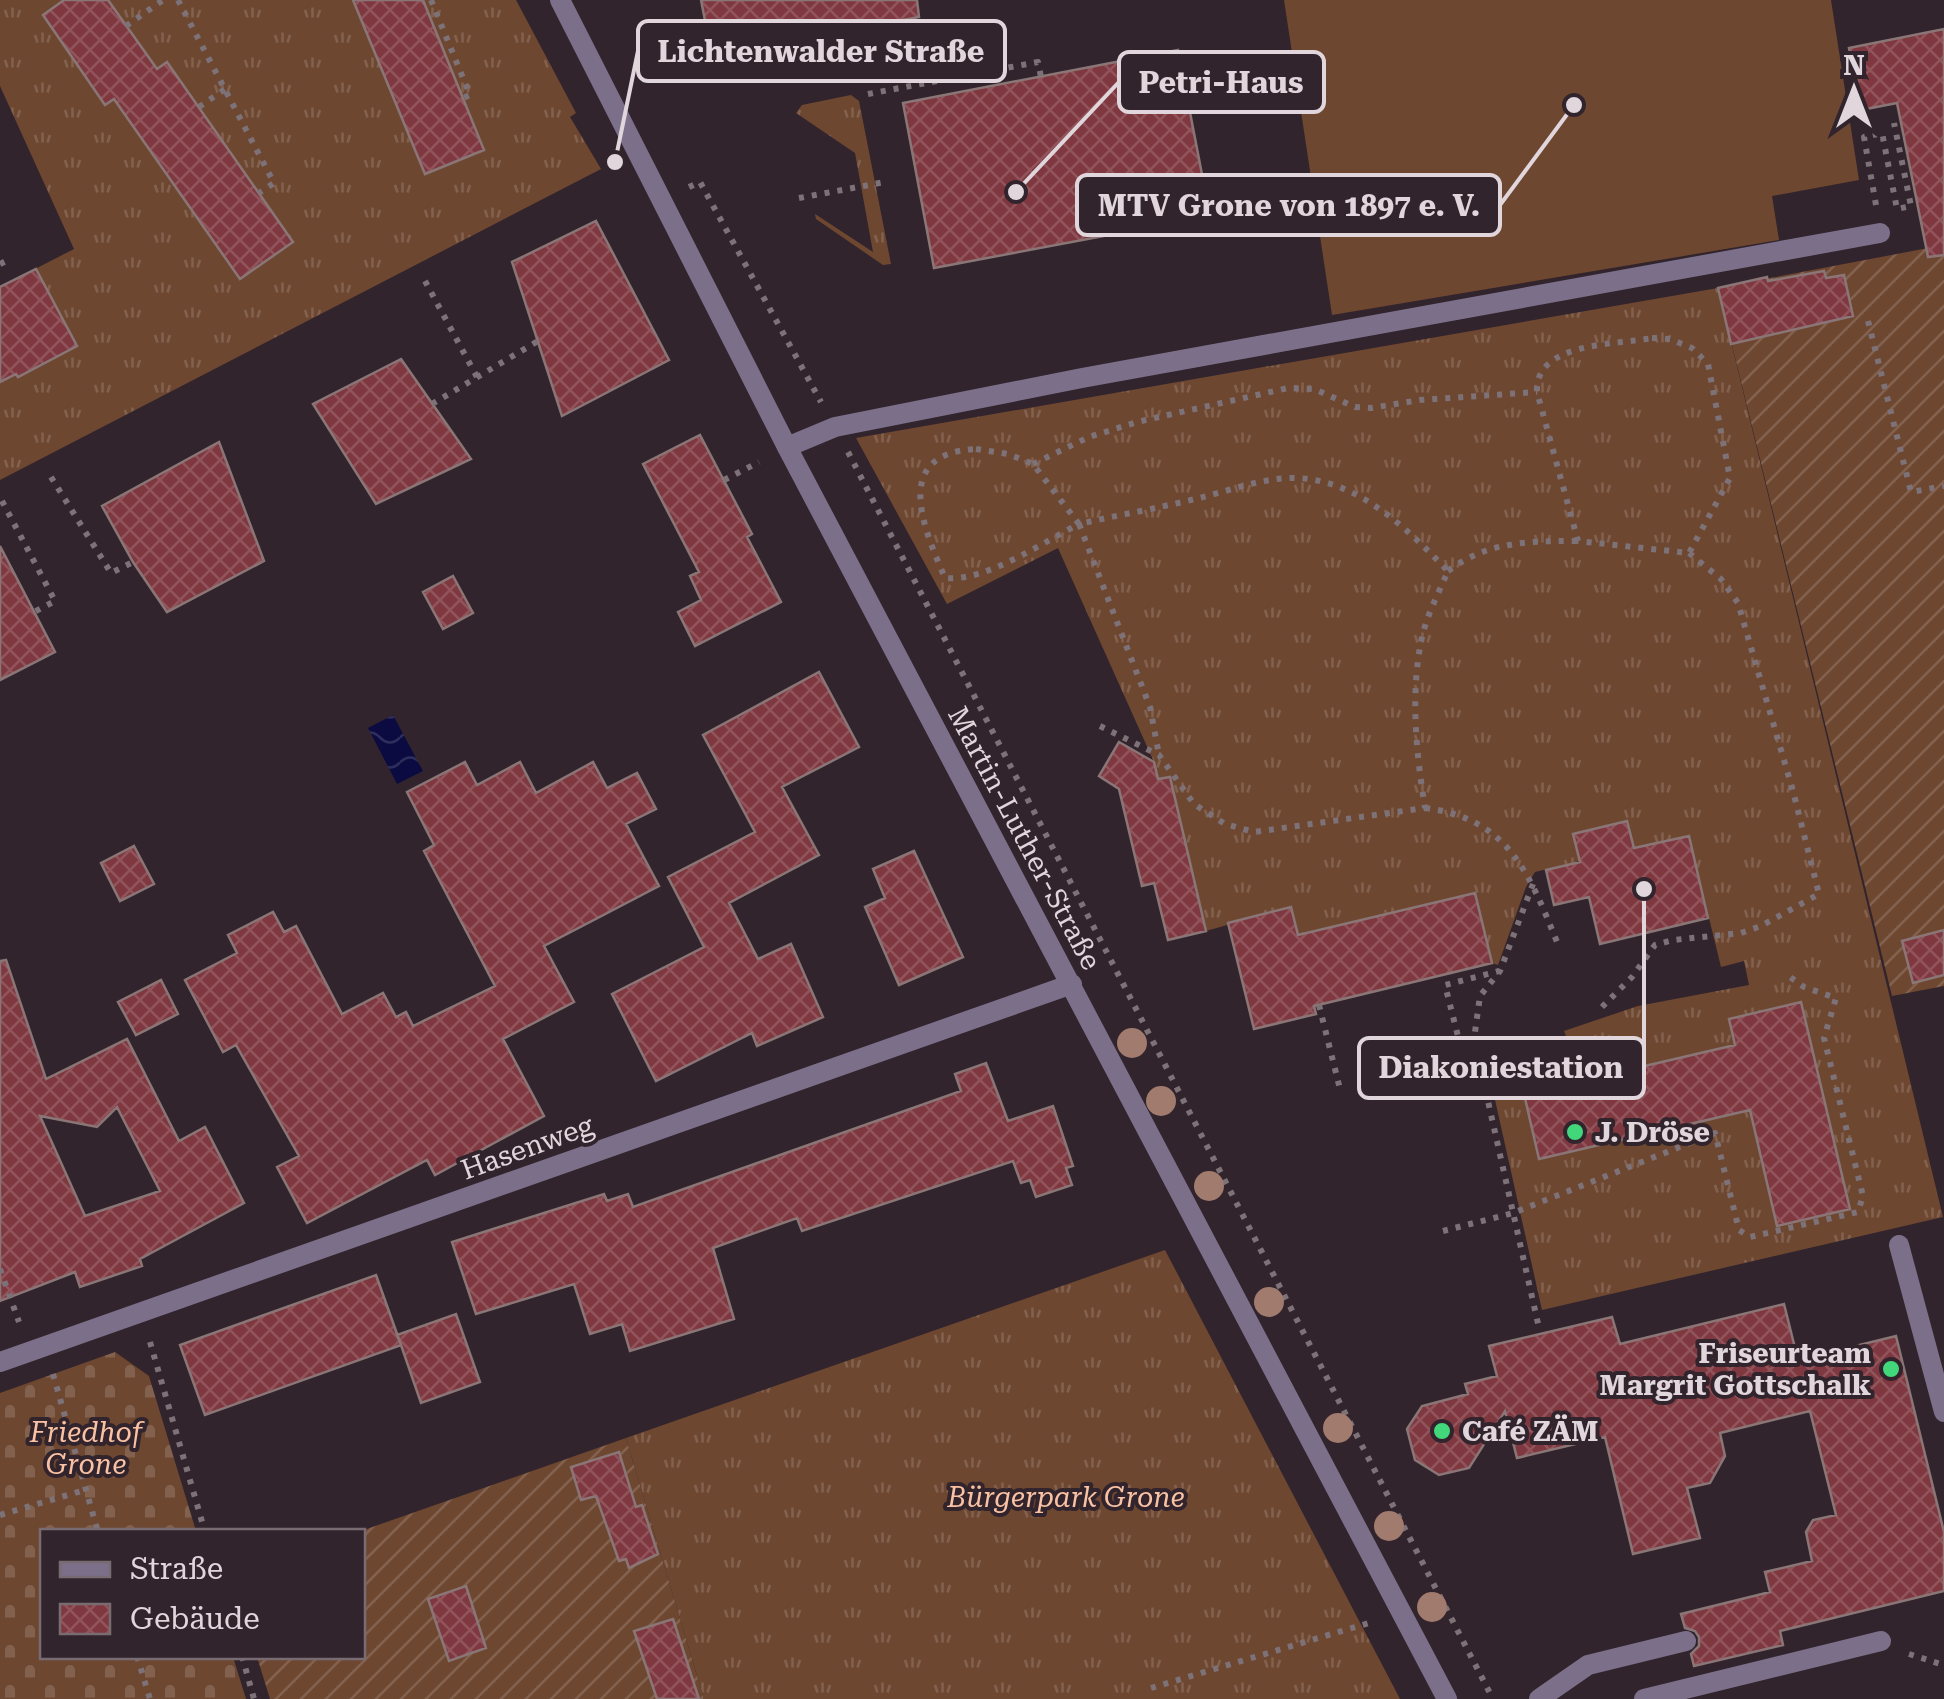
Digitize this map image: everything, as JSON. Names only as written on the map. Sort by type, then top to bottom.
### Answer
[{"type":"street","name":"Martin-Luther-Straße","points":[[560,0],[787,447],[1446,1699]]},
{"type":"street","points":[[787,447],[834,427],[1082,378],[1880,233]]},
{"type":"street","name":"Hasenweg","points":[[0,1362],[1072,984]]},
{"type":"street","points":[[1899,1245],[1944,1412]]},
{"type":"street","points":[[1541,1699],[1588,1665],[1686,1642]]},
{"type":"street","points":[[1644,1699],[1881,1642]]},
{"type":"path","points":[[126,26],[162,0]]},
{"type":"path","points":[[178,0],[274,183],[259,193]]},
{"type":"path","points":[[430,0],[470,96],[463,98]]},
{"type":"path","points":[[868,94],[1038,62],[1041,77]]},
{"type":"path","points":[[199,107],[224,89]]},
{"type":"path","points":[[1880,233],[1864,137],[1882,133],[1897,209],[1911,206],[1894,123]]},
{"type":"path","points":[[662,197],[700,182],[834,427],[1493,1699]]},
{"type":"path","points":[[799,198],[885,182]]},
{"type":"path","points":[[0,264],[10,258]]},
{"type":"path","points":[[425,281],[477,377]]},
{"type":"path","points":[[1868,321],[1910,492],[1944,486]]},
{"type":"path","points":[[1578,542],[1538,392],[1537,381],[1543,366],[1562,353],[1652,338],[1670,339],[1692,348],[1708,364],[1730,478],[1689,554]]},
{"type":"path","points":[[432,404],[538,341]]},
{"type":"path","points":[[1033,464],[1089,437],[1137,422],[1288,388],[1314,389],[1355,408],[1538,392]]},
{"type":"path","points":[[724,480],[787,447]]},
{"type":"path","points":[[1448,571],[1411,533],[1345,489],[1318,481],[1275,480],[1079,524],[990,569],[959,579],[945,578],[922,526],[922,484],[930,467],[943,455],[957,450],[1008,454],[1033,464],[1079,524],[1150,708],[1159,755],[1194,804],[1225,824],[1254,832],[1424,808],[1449,811],[1500,838],[1533,884],[1556,942]]},
{"type":"path","points":[[51,476],[111,573],[133,562]]},
{"type":"path","points":[[2,502],[55,600],[34,612]]},
{"type":"path","points":[[1424,808],[1417,756],[1418,662],[1423,633],[1448,571],[1463,559],[1503,544],[1578,542],[1689,554],[1721,579],[1738,603],[1819,894],[1761,926],[1655,945],[1632,978],[1602,1006]]},
{"type":"path","points":[[1100,726],[1159,755]]},
{"type":"path","points":[[1533,884],[1500,971],[1480,996],[1474,1040],[1539,1328]]},
{"type":"path","points":[[1464,1060],[1444,984],[1500,971]]},
{"type":"path","points":[[1443,1231],[1512,1213],[1715,1133],[1739,1230],[1750,1238],[1858,1212],[1863,1196],[1824,1038],[1836,998],[1804,988],[1790,978]]},
{"type":"path","points":[[1319,1005],[1340,1093]]},
{"type":"path","points":[[0,1269],[38,1349],[97,1529]]},
{"type":"path","points":[[141,1312],[204,1529]]},
{"type":"path","points":[[0,1515],[84,1490]]},
{"type":"path","points":[[1151,1688],[1402,1614]]},
{"type":"path","points":[[138,1659],[150,1699]]},
{"type":"path","points":[[243,1659],[254,1699]]},
{"type":"green space","points":[[0,0],[516,0],[576,113],[570,117],[601,169],[0,480],[0,287],[74,249],[0,86]]},
{"type":"green space","points":[[1284,0],[1831,0],[1859,180],[1772,196],[1779,240],[1332,315]]},
{"type":"green space","points":[[851,95],[859,101],[891,264],[883,265],[816,219],[815,214],[873,252],[855,153],[796,113],[802,105]]},
{"type":"green space","points":[[1944,245],[1944,986],[1892,996],[1718,288]]},
{"type":"green space","points":[[1718,288],[1943,1217],[1542,1310],[1487,1064],[1492,1062],[1506,1095],[1577,1064],[1564,1031],[1638,1006],[1749,985],[1744,961],[1721,967],[1689,836],[1634,848],[1627,822],[1580,861],[1535,872],[1498,965],[1492,963],[1474,893],[1298,935],[1291,907],[1206,931],[1170,778],[1158,779],[1154,762],[1058,548],[947,604],[856,438]]},
{"type":"green space","name":"Bürgerpark Grone","points":[[1165,1250],[1400,1699],[704,1699],[626,1438]]},
{"type":"green space","name":"Friedhof Grone","points":[[115,1352],[149,1376],[195,1529],[40,1529],[40,1659],[234,1659],[246,1699],[0,1699],[0,1393]]},
{"type":"green space","points":[[626,1438],[704,1699],[270,1699],[258,1659],[365,1659],[365,1530]]},
{"type":"water","points":[[393,715],[423,771],[397,784],[368,728]]},
{"type":"building","points":[[64,0],[108,0],[157,69],[167,62],[293,242],[240,279],[114,99],[105,105],[43,15]]},
{"type":"building","points":[[353,0],[423,0],[484,150],[425,174]]},
{"type":"building","points":[[701,0],[917,0],[919,17],[712,56]]},
{"type":"building","points":[[1944,29],[1944,255],[1928,257],[1897,103],[1861,110],[1849,48]]},
{"type":"building","points":[[1178,50],[1210,216],[934,268],[903,103]]},
{"type":"building","points":[[596,221],[669,360],[562,416],[512,262]]},
{"type":"building","points":[[36,269],[77,346],[18,377],[16,374],[0,382],[0,287]]},
{"type":"building","points":[[1824,271],[1826,278],[1844,275],[1853,316],[1731,344],[1718,288],[1767,277],[1768,281]]},
{"type":"building","points":[[401,359],[471,459],[376,504],[313,404]]},
{"type":"building","points":[[700,435],[752,534],[747,537],[781,602],[695,646],[678,612],[701,600],[690,576],[699,572],[643,464]]},
{"type":"building","points":[[219,442],[264,561],[167,612],[102,506]]},
{"type":"building","points":[[0,546],[55,652],[0,680]]},
{"type":"building","points":[[453,576],[473,613],[443,629],[423,592]]},
{"type":"building","points":[[819,672],[859,747],[782,787],[819,855],[729,903],[758,959],[791,944],[823,1017],[757,1046],[752,1033],[656,1081],[612,994],[704,947],[668,877],[755,832],[703,735]]},
{"type":"building","points":[[1119,742],[1154,762],[1158,779],[1170,777],[1206,931],[1168,940],[1154,883],[1142,886],[1119,789],[1099,776]]},
{"type":"building","points":[[465,762],[477,785],[520,762],[536,793],[593,762],[607,788],[637,773],[656,809],[626,824],[659,886],[544,946],[574,1002],[503,1039],[544,1116],[435,1175],[427,1160],[307,1223],[277,1167],[299,1156],[236,1045],[223,1052],[185,980],[237,953],[228,935],[273,912],[284,932],[296,926],[342,1014],[383,993],[396,1017],[406,1012],[413,1026],[495,986],[424,851],[434,845],[407,792]]},
{"type":"building","points":[[1627,821],[1634,848],[1689,836],[1708,918],[1600,944],[1589,897],[1554,905],[1546,870],[1580,862],[1573,834]]},
{"type":"building","points":[[134,846],[154,884],[120,901],[101,863]]},
{"type":"building","points":[[914,851],[963,957],[899,985],[865,907],[885,898],[873,869]]},
{"type":"building","points":[[1475,893],[1492,963],[1314,1006],[1316,1014],[1254,1029],[1228,923],[1291,907],[1298,935]]},
{"type":"building","points":[[1944,930],[1944,975],[1913,983],[1902,941]]},
{"type":"building","points":[[6,960],[46,1079],[127,1039],[179,1141],[205,1127],[244,1203],[140,1259],[142,1266],[80,1287],[75,1272],[0,1301],[0,961]],"holes":[[[117,1107],[160,1191],[85,1216],[40,1116],[97,1127]]]},
{"type":"building","points":[[161,980],[178,1014],[136,1035],[118,1002]]},
{"type":"building","points":[[1801,1002],[1850,1209],[1777,1226],[1750,1110],[1539,1159],[1524,1094],[1735,1045],[1729,1019]]},
{"type":"building","points":[[986,1063],[1008,1121],[1053,1106],[1073,1166],[1066,1168],[1072,1185],[1036,1197],[1030,1180],[1021,1183],[1013,1161],[802,1231],[797,1218],[713,1248],[734,1319],[630,1351],[622,1324],[590,1334],[574,1284],[476,1314],[452,1242],[604,1194],[607,1201],[628,1194],[633,1207],[961,1091],[955,1074]]},
{"type":"building","points":[[376,1275],[397,1335],[456,1314],[480,1382],[421,1403],[401,1345],[205,1415],[180,1345]]},
{"type":"building","points":[[1784,1304],[1798,1360],[1896,1336],[1944,1532],[1944,1591],[1780,1631],[1783,1645],[1694,1666],[1691,1654],[1699,1646],[1699,1637],[1685,1628],[1681,1614],[1770,1592],[1765,1572],[1812,1561],[1806,1532],[1813,1520],[1836,1515],[1810,1411],[1720,1433],[1725,1456],[1710,1483],[1687,1488],[1700,1538],[1633,1554],[1605,1437],[1517,1458],[1505,1411],[1469,1468],[1439,1475],[1415,1460],[1407,1429],[1422,1406],[1468,1394],[1465,1384],[1497,1376],[1489,1346],[1612,1317],[1620,1344]]},
{"type":"building","points":[[619,1452],[636,1507],[642,1505],[658,1554],[629,1568],[626,1559],[619,1561],[596,1496],[581,1500],[571,1467]]},
{"type":"building","points":[[466,1586],[486,1648],[449,1661],[428,1599]]},
{"type":"building","points":[[673,1619],[699,1699],[657,1699],[634,1631]]},
{"type":"place","name":"MTV Grone von 1897 e. V.","points":[[1574,105]]},
{"type":"place","name":"Lichtenwalder Straße","points":[[615,162]]},
{"type":"place","name":"Petri-Haus","points":[[1016,192]]},
{"type":"place","name":"Diakoniestation","points":[[1644,889]]},
{"type":"place","name":"J. Dröse","points":[[1575,1132]]},
{"type":"place","name":"Friseurteam Margrit Gottschalk","points":[[1891,1369]]},
{"type":"place","name":"Café ZÄM","points":[[1442,1431]]}]
